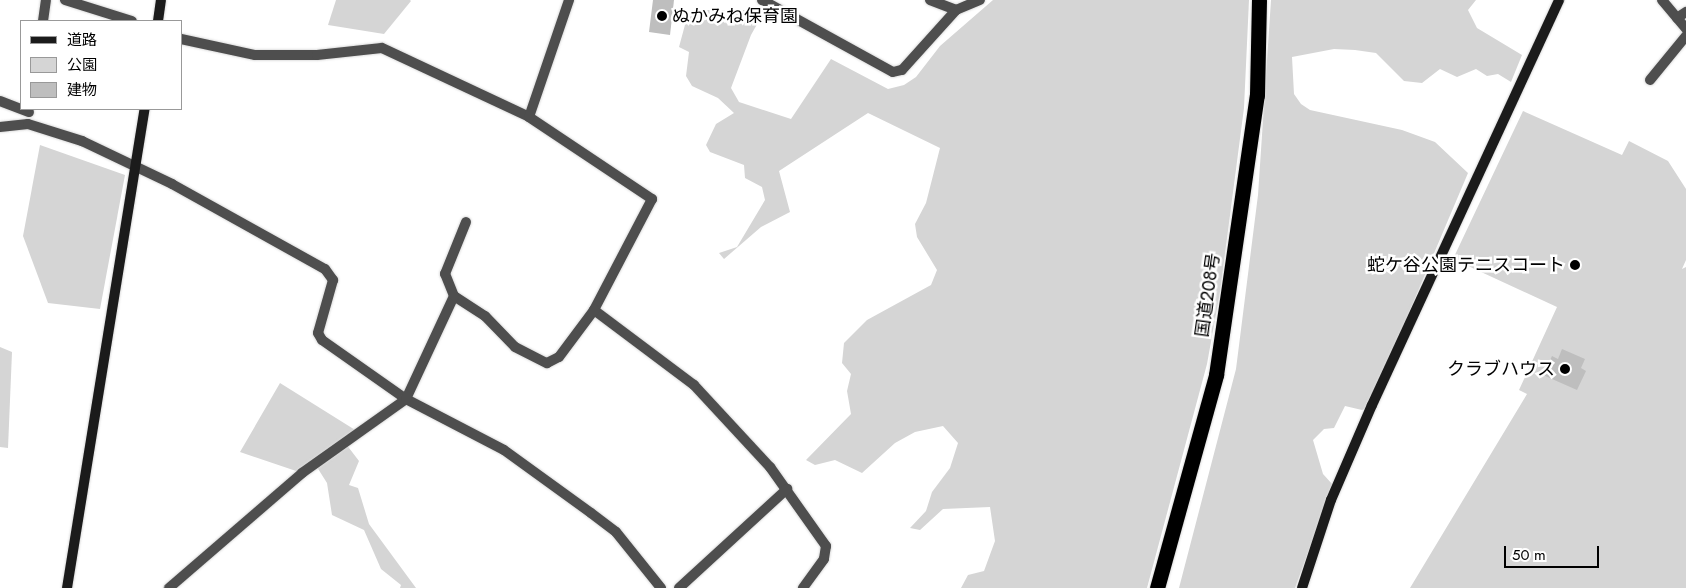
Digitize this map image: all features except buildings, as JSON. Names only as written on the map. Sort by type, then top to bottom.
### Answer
[{"type":"highway","name":"国道208号","points":[[1156,588],[1216,375],[1257,95],[1259,0]]},
{"type":"street","points":[[43,20],[46,0]]},
{"type":"street","points":[[65,0],[129,20]]},
{"type":"street","points":[[158,20],[161,0]]},
{"type":"street","points":[[529,117],[569,0]]},
{"type":"street","points":[[762,0],[893,72],[902,70],[956,10],[980,0]]},
{"type":"street","points":[[930,0],[956,10]]},
{"type":"street","points":[[1302,588],[1331,500],[1364,422],[1559,0]]},
{"type":"street","points":[[1662,0],[1686,29]]},
{"type":"street","points":[[1677,18],[1686,12]]},
{"type":"street","points":[[1650,80],[1686,36]]},
{"type":"street","points":[[182,39],[255,56],[317,55],[382,48],[529,117],[652,199],[594,310],[559,357],[547,363],[515,347],[485,316],[454,296],[445,274],[466,222]]},
{"type":"street","points":[[0,102],[20,108]]},
{"type":"street","points":[[28,124],[29,110]]},
{"type":"street","points":[[66,588],[145,110]]},
{"type":"street","points":[[0,127],[28,124],[82,141],[136,166],[325,269],[333,280],[318,332],[322,340],[406,399],[504,450],[591,513],[616,532],[661,588]]},
{"type":"street","points":[[169,588],[302,473],[406,399],[454,296]]},
{"type":"street","points":[[594,310],[694,384],[787,489],[826,546],[824,560],[803,588]]},
{"type":"street","points":[[679,588],[787,489]]},
{"type":"green space","points":[[336,0],[411,1],[384,34],[328,25]]},
{"type":"green space","points":[[993,0],[1249,0],[1244,108],[1220,292],[1207,364],[1147,588],[961,588],[968,575],[984,571],[995,541],[990,507],[943,509],[920,530],[910,528],[926,511],[932,492],[950,468],[958,443],[943,426],[915,432],[895,443],[862,473],[835,460],[815,465],[806,460],[851,414],[847,391],[851,374],[842,363],[844,343],[867,320],[931,285],[937,270],[917,237],[915,224],[926,203],[940,148],[868,113],[779,171],[790,212],[761,227],[724,259],[719,253],[737,247],[765,200],[762,187],[745,178],[744,165],[710,152],[706,145],[716,124],[734,113],[718,98],[692,86],[686,76],[689,52],[679,47],[689,10],[765,10],[751,35],[731,88],[739,102],[791,119],[831,59],[888,89],[904,85],[916,77],[940,46]]},
{"type":"green space","points":[[1271,0],[1476,0],[1468,10],[1477,28],[1522,55],[1511,82],[1498,74],[1487,76],[1476,69],[1457,77],[1440,69],[1422,83],[1404,81],[1376,53],[1334,49],[1292,57],[1294,94],[1301,104],[1310,110],[1402,130],[1435,142],[1468,173],[1369,407],[1362,410],[1345,406],[1334,428],[1324,429],[1313,440],[1323,474],[1333,485],[1295,588],[1179,588],[1236,369],[1258,195]]},
{"type":"green space","points":[[1523,111],[1622,155],[1629,141],[1668,161],[1686,189],[1686,260],[1682,269],[1686,267],[1686,588],[1410,588],[1527,394],[1519,390],[1557,307],[1453,259]]},
{"type":"green space","points":[[40,145],[125,175],[100,309],[48,303],[23,236]]},
{"type":"green space","points":[[0,347],[12,352],[8,448],[0,447]]},
{"type":"green space","points":[[280,383],[360,433],[346,444],[359,461],[349,485],[358,488],[369,524],[416,588],[400,588],[401,585],[381,569],[364,530],[332,515],[327,483],[315,464],[302,473],[240,452]]},
{"type":"place","name":"ぬかみね保育園","points":[[662,16]]},
{"type":"place","name":"蛇ケ谷公園テニスコート","points":[[1575,265]]},
{"type":"place","name":"クラブハウス","points":[[1565,369]]}]
